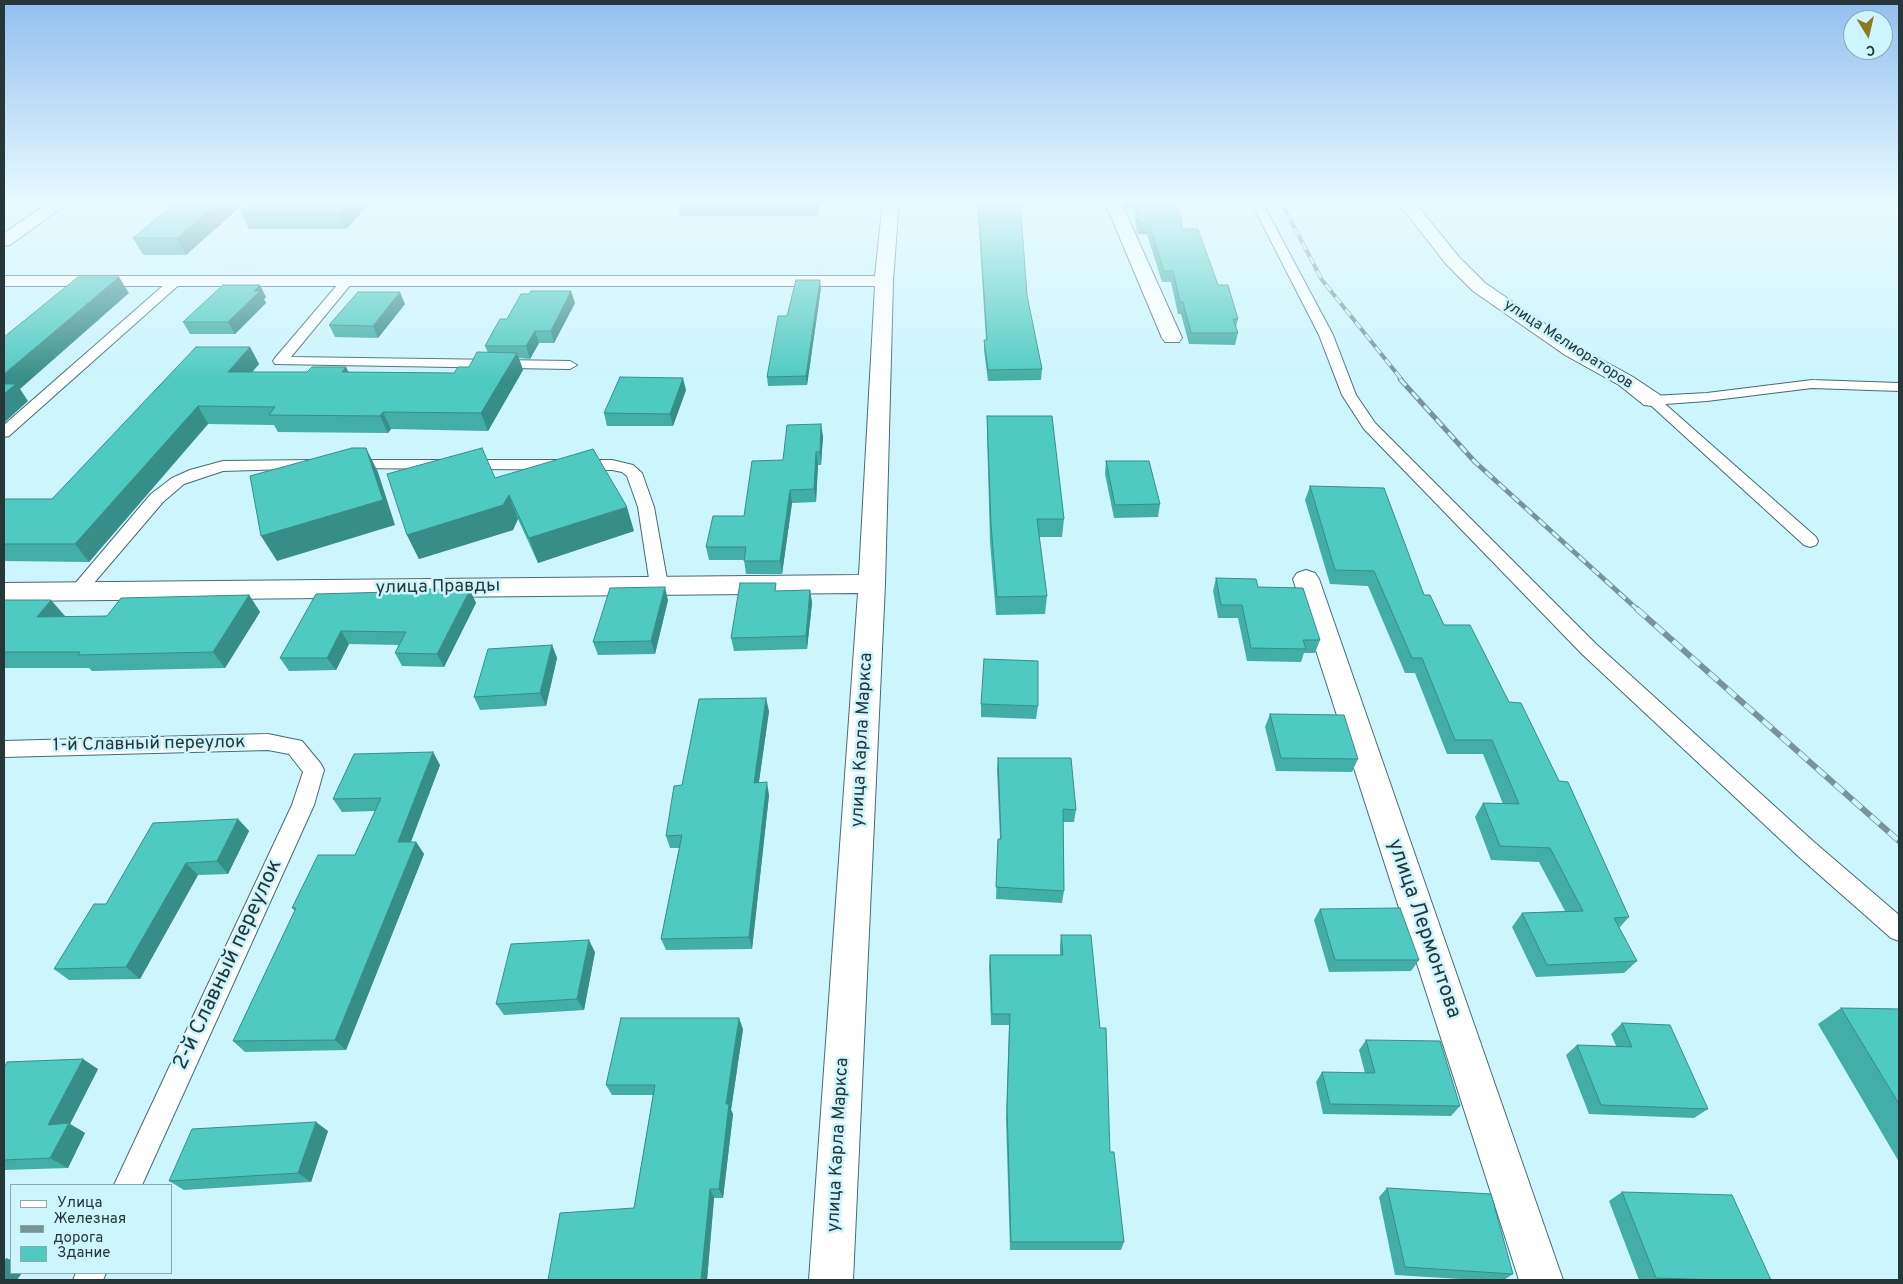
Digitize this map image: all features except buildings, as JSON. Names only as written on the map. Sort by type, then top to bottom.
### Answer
[{"type":"street","name":"улица Карла Маркса","points":[[831,1280],[872,584],[886,260]]},
{"type":"street","points":[[1138,260],[1172,338]]},
{"type":"street","name":"улица Мелиораторов","points":[[1452,260],[1479,287],[1572,350],[1626,381],[1652,400]]},
{"type":"street","points":[[4,281],[884,282]]},
{"type":"street","name":"улица Лермонтова","points":[[1306,578],[1541,1280]]},
{"type":"street","name":"улица Правды","points":[[4,592],[76,593],[872,584]]},
{"type":"lane","points":[[1287,260],[1326,335],[1349,395],[1369,426],[1589,649],[1806,849],[1899,930]]},
{"type":"lane","points":[[4,433],[176,280]]},
{"type":"lane","points":[[348,280],[280,361],[570,365]]},
{"type":"lane","points":[[1652,400],[1812,384],[1899,387]]},
{"type":"lane","points":[[1652,400],[1810,541]]},
{"type":"lane","points":[[76,593],[156,498],[178,481],[223,466],[274,465],[612,465],[626,468],[634,473],[642,492],[659,585]]},
{"type":"lane","name":"1-й Славный переулок","points":[[4,749],[268,742],[295,747]]},
{"type":"lane","name":"2-й Славный переулок","points":[[128,1184],[303,805],[314,770],[295,747]]},
{"type":"railway","points":[[1311,260],[1322,280],[1402,380]]},
{"type":"railway","points":[[1400,379],[1475,462],[1638,610]]},
{"type":"railway","points":[[1637,609],[1899,841]]}]
